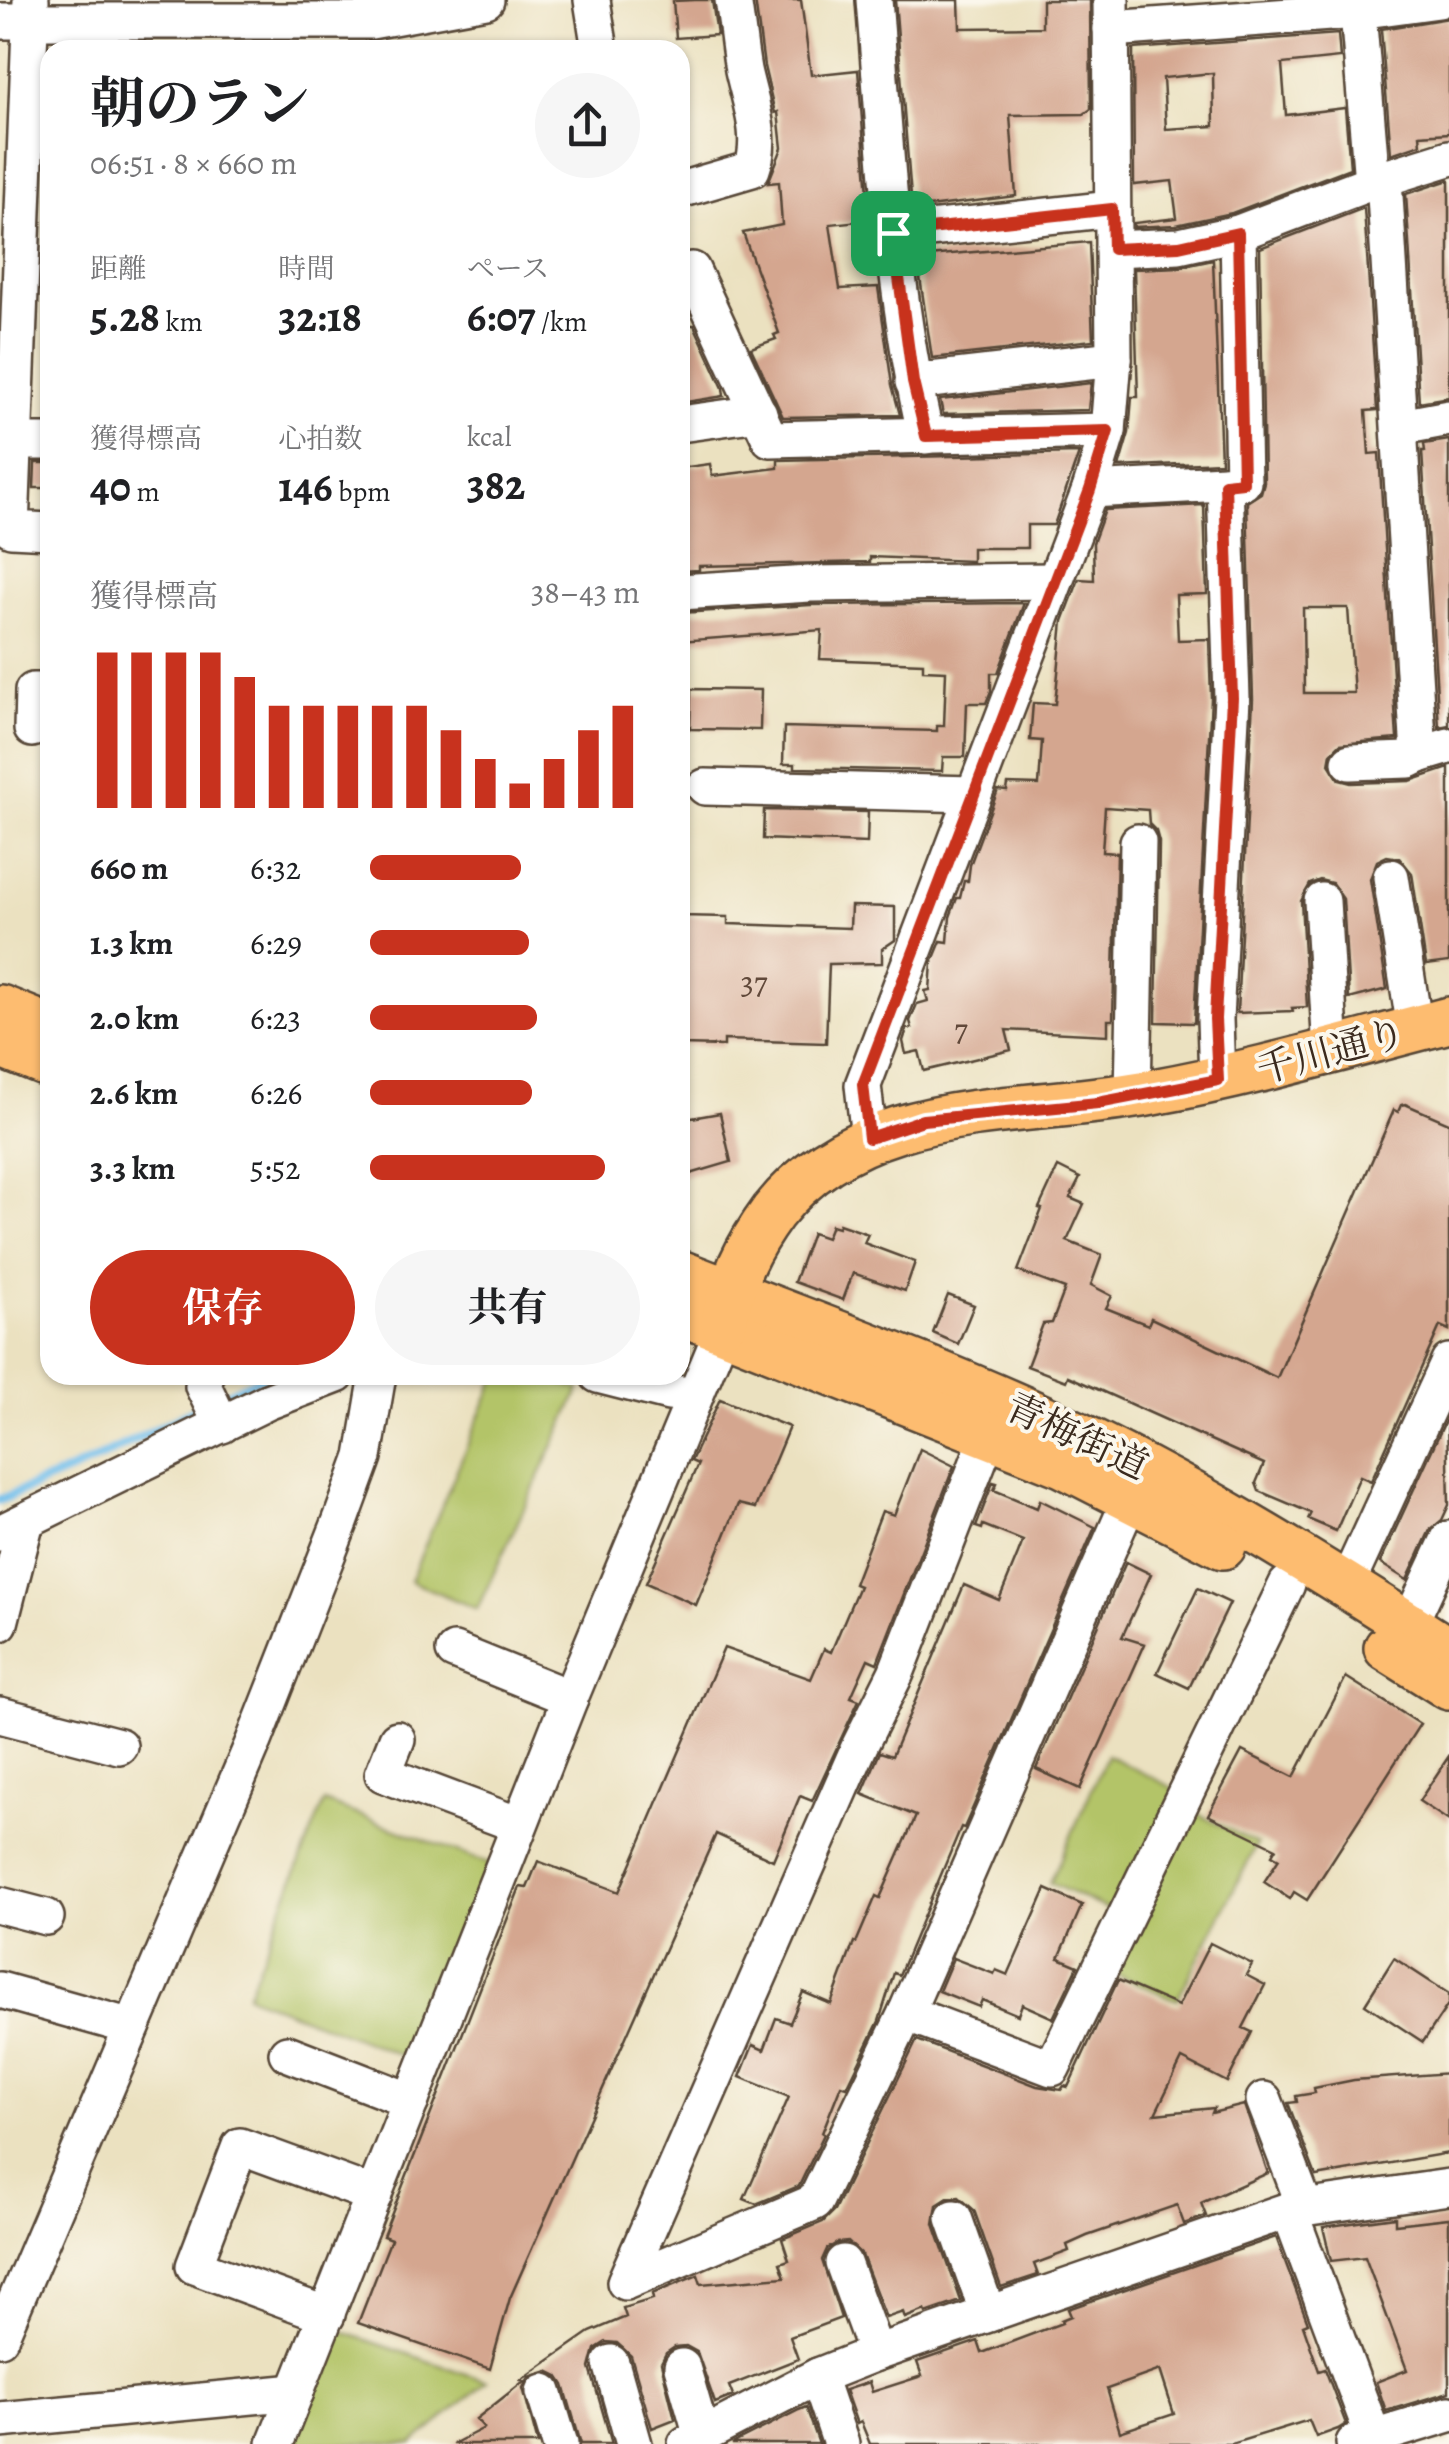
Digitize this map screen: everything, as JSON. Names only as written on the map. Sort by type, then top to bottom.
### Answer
[{"type":"main road","points":[[0,1008],[40,1024]]},
{"type":"main road","name":"千川通り","points":[[726,1310],[753,1240],[780,1204],[824,1165],[869,1138],[923,1120],[1133,1096],[1218,1080],[1432,1025]]},
{"type":"main road","points":[[0,1045],[40,1060]]},
{"type":"main road","name":"青梅街道","points":[[690,1282],[726,1310],[1062,1464],[1208,1537],[1449,1688]]},
{"type":"main road","name":"青梅街道","points":[[690,1312],[726,1310],[910,1360],[1048,1420],[1162,1477],[1449,1651]]},
{"type":"street","points":[[40,530],[11,529],[21,14],[214,23],[352,36],[392,8],[486,0]]},
{"type":"street","points":[[592,0],[598,40]]},
{"type":"street","points":[[690,187],[752,169],[758,154],[733,0]]},
{"type":"street","points":[[874,0],[893,233],[913,382],[926,436]]},
{"type":"street","points":[[869,1138],[863,1085],[1056,582],[1108,431],[1114,359],[1111,14],[1439,0]]},
{"type":"street","points":[[1350,762],[1409,760],[1434,751],[1358,6]]},
{"type":"street","points":[[1113,249],[1179,246],[1238,233],[1378,180],[1449,158]]},
{"type":"street","points":[[893,233],[1112,209]]},
{"type":"street","points":[[1090,490],[1243,482],[1238,233]]},
{"type":"street","points":[[690,270],[770,439],[1108,431]]},
{"type":"street","points":[[913,382],[1114,359]]},
{"type":"street","points":[[690,423],[759,413]]},
{"type":"street","points":[[1401,427],[1449,418]]},
{"type":"street","points":[[10,431],[40,439]]},
{"type":"street","points":[[1218,1080],[1215,1019],[1232,698],[1225,484]]},
{"type":"street","points":[[690,591],[810,584],[1056,582]]},
{"type":"street","points":[[32,729],[33,691],[40,691]]},
{"type":"street","points":[[705,787],[973,794]]},
{"type":"street","points":[[1133,1096],[1138,842]]},
{"type":"street","points":[[1391,877],[1432,1025]]},
{"type":"street","points":[[1322,901],[1331,1051]]},
{"type":"street","points":[[276,2444],[726,1310]]},
{"type":"street","points":[[1346,1586],[1449,1362]]},
{"type":"street","points":[[0,1622],[13,1527],[212,1400],[267,1402],[311,1385]]},
{"type":"street","points":[[0,2338],[254,1741],[364,1458],[376,1385]]},
{"type":"street","points":[[637,1385],[694,1395]]},
{"type":"street","points":[[990,1434],[896,1673],[860,1745],[626,2282],[815,2202],[906,2013],[1131,1498]]},
{"type":"street","points":[[1409,1625],[1449,1538]]},
{"type":"street","points":[[906,2013],[1052,2068],[1287,1584]]},
{"type":"street","points":[[454,1650],[570,1698]]},
{"type":"street","points":[[0,1715],[119,1746]]},
{"type":"street","points":[[397,1740],[383,1774],[519,1826]]},
{"type":"street","points":[[0,1905],[46,1918]]},
{"type":"street","points":[[0,1990],[132,2027]]},
{"type":"street","points":[[287,2053],[411,2102]]},
{"type":"street","points":[[1264,2100],[1366,2442],[1449,2414]]},
{"type":"street","points":[[327,2314],[194,2266],[240,2146],[374,2195]]},
{"type":"street","points":[[682,2367],[694,2440],[818,2376],[876,2353],[1297,2208],[1449,2188]]},
{"type":"street","points":[[954,2218],[988,2314]]},
{"type":"street","points":[[844,2264],[876,2353]]},
{"type":"street","points":[[611,2363],[634,2444]]},
{"type":"street","points":[[818,2376],[841,2444]]},
{"type":"street","points":[[0,2420],[296,2392]]},
{"type":"street","points":[[544,2392],[560,2444]]},
{"type":"green space","points":[[493,1385],[565,1385],[580,1389],[477,1609],[410,1581]]},
{"type":"green space","points":[[1107,1755],[1177,1790],[1115,1913],[1050,1883]]},
{"type":"green space","points":[[324,1802],[492,1865],[415,2061],[247,1995]]},
{"type":"green space","points":[[1192,1811],[1257,1844],[1177,2000],[1115,1974]]},
{"type":"green space","points":[[331,2328],[487,2381],[413,2444],[287,2444]]},
{"type":"building","points":[[712,0],[717,35],[676,38],[673,1]]},
{"type":"building","points":[[755,0],[801,0],[811,75],[858,70],[870,220],[830,224],[840,289],[878,287],[900,415],[783,417],[751,348],[776,339],[774,335],[779,333],[743,233],[782,225],[779,182],[768,183],[782,148],[778,112],[775,113],[764,66]]},
{"type":"building","points":[[895,0],[959,0],[960,28],[1042,27],[1042,0],[1090,0],[1091,109],[1084,114],[1010,115],[1016,196],[912,209]]},
{"type":"building","points":[[1449,18],[1449,133],[1420,135],[1421,144],[1391,154],[1381,29]]},
{"type":"building","points":[[1338,34],[1340,58],[1282,64],[1286,115],[1345,108],[1350,168],[1232,213],[1176,225],[1134,227],[1134,223],[1177,218],[1172,181],[1134,185],[1133,49]],"holes":[[[1213,73],[1214,126],[1166,129],[1163,78]]]},
{"type":"building","points":[[1449,180],[1449,397],[1419,402],[1406,194]]},
{"type":"building","points":[[1364,208],[1377,410],[1366,411],[1369,454],[1379,453],[1397,739],[1340,744],[1331,753],[1329,764],[1339,780],[1351,783],[1410,781],[1449,768],[1449,962],[1426,965],[1412,873],[1399,858],[1387,856],[1377,861],[1370,879],[1387,989],[1349,999],[1343,899],[1332,883],[1320,880],[1310,884],[1301,901],[1307,1007],[1237,1013],[1253,699],[1247,502],[1261,493],[1264,482],[1260,248]],"holes":[[[1303,608],[1348,608],[1354,693],[1304,693]]]},
{"type":"building","points":[[1089,242],[1093,340],[932,358],[917,257]]},
{"type":"building","points":[[1213,260],[1221,462],[1119,467],[1129,433],[1132,397],[1138,397],[1134,269],[1180,267]]},
{"type":"building","points":[[690,325],[694,325],[724,396],[690,401]]},
{"type":"building","points":[[1091,383],[1088,410],[943,414],[940,400]]},
{"type":"building","points":[[1449,440],[1449,725],[1439,727],[1422,451],[1424,444]]},
{"type":"building","points":[[1079,453],[1054,525],[1027,525],[1027,548],[972,548],[972,561],[870,557],[870,562],[699,566],[699,570],[690,570],[690,467],[710,464],[712,476],[778,468],[778,460]]},
{"type":"building","points":[[35,463],[40,463],[40,488],[34,488]]},
{"type":"building","points":[[1204,505],[1207,594],[1176,595],[1178,640],[1209,639],[1211,698],[1194,1023],[1156,1022],[1159,842],[1149,824],[1148,810],[1105,807],[1102,852],[1117,853],[1113,1020],[1108,1020],[1108,1035],[1006,1030],[1011,1050],[924,1071],[919,1051],[906,1054],[903,1041],[907,1029],[912,1028],[910,1021],[917,1004],[928,1001],[925,991],[930,990],[932,963],[941,941],[948,942],[950,917],[964,881],[968,881],[970,865],[998,790],[1007,791],[1008,784],[1039,785],[1042,741],[1030,740],[1033,703],[1055,704],[1063,621],[1079,579],[1094,580],[1093,543],[1105,510]]},
{"type":"building","points":[[1024,603],[998,673],[991,673],[986,703],[967,703],[965,757],[943,757],[942,771],[795,768],[795,764],[783,764],[784,727],[937,731],[937,726],[944,726],[946,671],[923,670],[923,663],[820,659],[822,630],[690,640],[690,612],[811,605]]},
{"type":"building","points":[[691,689],[761,690],[760,730],[690,729]]},
{"type":"building","points":[[764,810],[868,812],[867,843],[763,839]]},
{"type":"building","points":[[851,906],[895,907],[895,940],[882,949],[882,963],[829,964],[826,1043],[724,1040],[724,1046],[690,1045],[690,916],[728,917],[728,924],[850,928]]},
{"type":"building","points":[[1405,1104],[1449,1123],[1449,1330],[1440,1326],[1371,1481],[1360,1476],[1336,1531],[1308,1519],[1311,1513],[1259,1491],[1256,1483],[1264,1464],[1068,1376],[1066,1381],[1027,1366],[1043,1324],[1052,1323],[1065,1289],[1018,1271],[1042,1209],[1039,1208],[1058,1167],[1080,1178],[1070,1198],[1084,1204],[1067,1241],[1102,1255],[1091,1285],[1112,1296],[1106,1308],[1148,1325],[1151,1318],[1277,1378],[1394,1110],[1398,1112]]},
{"type":"building","points":[[720,1113],[731,1162],[690,1174],[690,1118]]},
{"type":"building","points":[[831,1225],[868,1234],[864,1243],[915,1262],[905,1291],[853,1273],[843,1300],[794,1282],[812,1233],[826,1238]]},
{"type":"building","points":[[948,1295],[974,1305],[958,1344],[933,1333]]},
{"type":"building","points":[[720,1399],[789,1427],[755,1508],[738,1504],[696,1605],[646,1583],[698,1464],[691,1461]]},
{"type":"building","points":[[1447,1417],[1449,1505],[1442,1520],[1430,1530],[1407,1580],[1380,1563]]},
{"type":"building","points":[[920,1449],[954,1466],[877,1663],[868,1659],[851,1697],[859,1700],[812,1801],[800,1796],[773,1860],[716,1834],[510,2298],[490,2369],[358,2323],[391,2239],[383,2236],[520,1887],[527,1888],[538,1861],[619,1892],[724,1648],[811,1679],[824,1649],[831,1652],[859,1586],[854,1584],[882,1511],[894,1515]]},
{"type":"building","points":[[993,1482],[997,1483],[994,1490],[1037,1508],[1040,1500],[1095,1527],[899,1975],[894,1973],[879,2021],[847,2087],[841,2085],[824,2134],[799,2186],[756,2204],[744,2199],[789,2097],[740,2077],[753,2045],[764,2050],[776,2018],[790,2023],[803,1992],[831,2004],[854,1942],[876,1896],[880,1898],[916,1816],[862,1794],[880,1752],[892,1756],[964,1585],[999,1600],[1023,1541],[983,1525],[982,1529],[976,1527]]},
{"type":"building","points":[[1126,1562],[1151,1574],[1122,1637],[1145,1644],[1080,1789],[1036,1769]]},
{"type":"building","points":[[1198,1588],[1230,1603],[1189,1688],[1157,1673]]},
{"type":"building","points":[[1346,1677],[1420,1724],[1307,1900],[1294,1892],[1290,1899],[1264,1882],[1279,1859],[1272,1855],[1276,1848],[1208,1815],[1242,1751],[1294,1777]]},
{"type":"building","points":[[1449,1756],[1449,1821],[1419,1801]]},
{"type":"building","points":[[1046,1889],[1082,1905],[1059,1958],[1078,1966],[1053,2018],[1022,2004],[1018,2015],[982,2000],[979,2007],[939,1991],[953,1958],[994,1974],[996,1970],[1008,1975]]},
{"type":"building","points":[[1210,1943],[1252,1964],[1246,1975],[1265,1985],[1243,2028],[1252,2032],[1227,2082],[1182,2059],[1155,2114],[1214,2108],[1212,2113],[1244,2105],[1268,2173],[1201,2203],[1206,2216],[1184,2224],[1177,2205],[1087,2236],[1067,2245],[1069,2251],[1034,2264],[1038,2275],[1001,2287],[974,2210],[959,2197],[948,2198],[937,2205],[934,2224],[961,2301],[905,2318],[903,2312],[886,2318],[862,2255],[848,2242],[837,2243],[827,2249],[822,2260],[841,2318],[790,2337],[798,2359],[729,2386],[733,2396],[715,2403],[697,2352],[686,2346],[675,2347],[661,2363],[675,2419],[652,2428],[631,2356],[617,2343],[606,2342],[595,2349],[590,2368],[612,2444],[581,2444],[564,2385],[548,2371],[529,2377],[523,2388],[538,2444],[453,2444],[484,2428],[476,2419],[524,2381],[521,2380],[590,2332],[626,2317],[623,2308],[653,2299],[652,2294],[698,2275],[701,2284],[785,2277],[780,2263],[789,2260],[782,2239],[823,2222],[834,2211],[917,2040],[1037,2086],[1061,2090],[1068,2087],[1118,1980],[1178,2006]]},
{"type":"building","points":[[1394,1958],[1449,1994],[1449,2003],[1423,2042],[1365,2004]]},
{"type":"building","points":[[1449,2073],[1449,2153],[1316,2176],[1288,2103],[1297,2102],[1296,2096],[1354,2080]]},
{"type":"building","points":[[1395,2217],[1395,2224],[1449,2218],[1449,2392],[1386,2411],[1376,2382],[1407,2370],[1365,2257],[1331,2261],[1323,2227]]},
{"type":"building","points":[[1276,2237],[1308,2323],[1303,2325],[1319,2371],[1325,2369],[1346,2424],[1316,2437],[1309,2420],[1231,2444],[870,2444],[861,2422],[857,2424],[845,2390],[869,2382],[872,2392],[922,2376],[917,2362],[978,2341],[982,2353],[1062,2323],[1071,2316],[1068,2309]],"holes":[[[1160,2370],[1174,2414],[1120,2432],[1107,2389]]]},
{"type":"building","points":[[806,2407],[819,2444],[732,2444],[799,2410]]},
{"type":"waterway","points":[[220,1397],[246,1385]]},
{"type":"waterway","points":[[0,1500],[90,1462],[206,1404]]},
{"type":"route","points":[[1112,209],[1113,249],[1179,246],[1238,233],[1243,482],[1225,484],[1232,698],[1215,1019],[1218,1080],[1098,1103],[923,1120],[869,1138],[863,1085],[1090,490],[1108,431],[926,436],[913,382],[893,233],[1112,209]]}]
